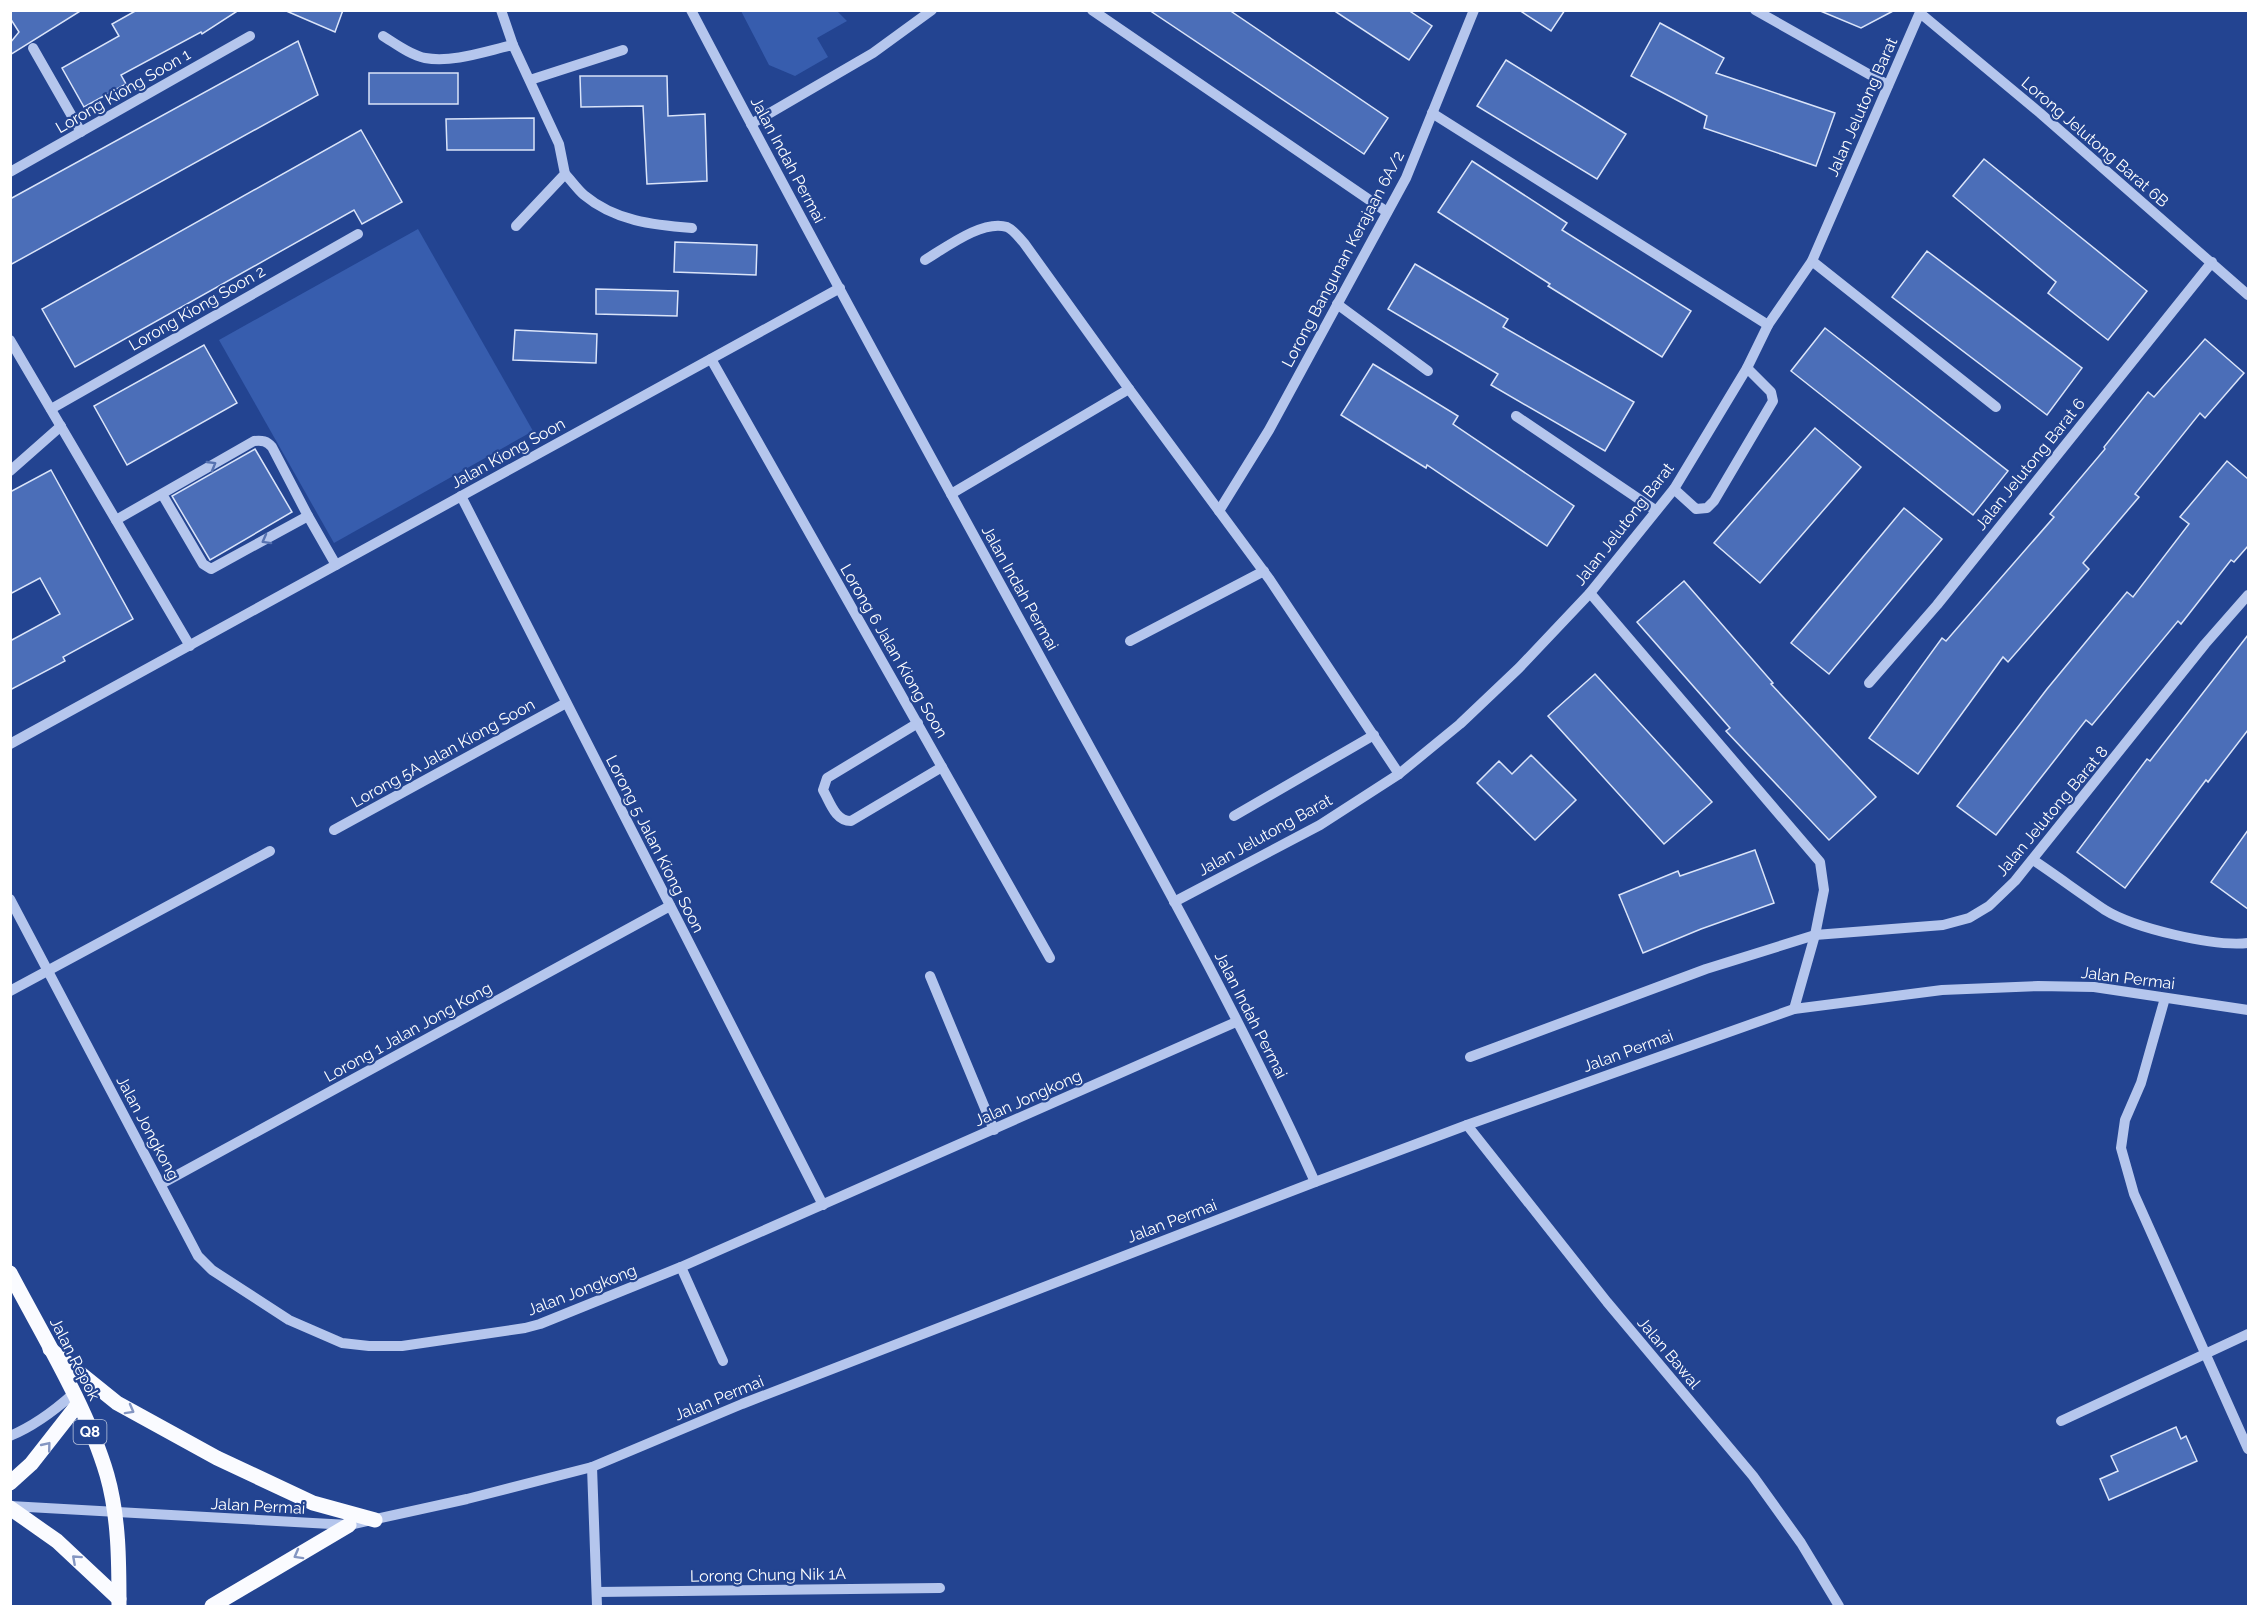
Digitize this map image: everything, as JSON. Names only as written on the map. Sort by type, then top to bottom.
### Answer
[{"type":"main road","name":"Jalan Repok","points":[[10,1273],[76,1399],[106,1474],[115,1514],[119,1603]]},
{"type":"main road","points":[[50,1349],[117,1402],[217,1458],[313,1503],[375,1520]]},
{"type":"main road","points":[[10,1483],[31,1464],[76,1399]]},
{"type":"main road","points":[[10,1507],[57,1541],[119,1603]]},
{"type":"main road","points":[[212,1606],[349,1526]]},
{"type":"street","points":[[501,10],[513,45],[559,144],[565,174],[584,195],[619,216],[652,224],[692,228]]},
{"type":"street","name":"Jalan Indah Permai","points":[[692,10],[751,124],[1174,902],[1278,1100],[1315,1182]]},
{"type":"street","points":[[751,124],[873,53],[932,10]]},
{"type":"street","points":[[1092,10],[1387,212]]},
{"type":"street","name":"Lorong Bangunan Kerajaan 6A/2","points":[[1219,511],[1269,430],[1406,178],[1474,10]]},
{"type":"street","points":[[1755,10],[1888,85]]},
{"type":"street","name":"Jalan Jelutong Barat","points":[[1174,902],[1320,825],[1399,774],[1460,724],[1519,668],[1590,593],[1674,489],[1747,368],[1768,325],[1812,261],[1920,12]]},
{"type":"street","name":"Lorong Jelutong Barat 6B","points":[[1920,12],[2248,295]]},
{"type":"street","name":"Lorong Kiong Soon 1","points":[[10,172],[250,36]]},
{"type":"street","points":[[383,36],[406,51],[425,58],[454,58],[513,45]]},
{"type":"street","points":[[33,48],[81,132]]},
{"type":"street","points":[[531,80],[623,50]]},
{"type":"street","points":[[1432,113],[1768,325]]},
{"type":"street","points":[[516,226],[565,174]]},
{"type":"street","points":[[925,260],[972,232],[992,226],[1005,226],[1024,243],[1263,571],[1399,774]]},
{"type":"street","name":"Lorong Kiong Soon 2","points":[[51,409],[358,234]]},
{"type":"street","points":[[1812,261],[1996,406]]},
{"type":"street","name":"Jalan Jelutong Barat 6","points":[[1869,683],[1937,605],[2212,262]]},
{"type":"street","name":"Jalan Kiong Soon","points":[[10,744],[840,288]]},
{"type":"street","points":[[1337,304],[1428,371]]},
{"type":"street","points":[[10,340],[190,645]]},
{"type":"street","name":"Lorong 6 Jalan Kiong Soon","points":[[711,359],[1050,958]]},
{"type":"street","points":[[1674,489],[1696,509],[1707,508],[1714,501],[1773,401],[1771,392],[1747,368]]},
{"type":"street","points":[[951,494],[1129,389]]},
{"type":"street","points":[[1516,416],[1655,510]]},
{"type":"street","points":[[10,471],[61,426]]},
{"type":"street","points":[[116,520],[254,441],[265,441],[272,447],[336,565]]},
{"type":"street","points":[[162,494],[203,564],[211,569],[308,516]]},
{"type":"street","name":"Lorong 5 Jalan Kiong Soon","points":[[461,496],[823,1205]]},
{"type":"street","points":[[1130,641],[1263,571]]},
{"type":"street","points":[[1590,593],[1820,862],[1824,890],[1815,935],[1794,1009]]},
{"type":"street","name":"Jalan Jelutong Barat 8","points":[[1470,1057],[1706,969],[1815,935],[1943,925],[1969,918],[1989,906],[2015,881],[2248,595]]},
{"type":"street","name":"Lorong 5A Jalan Kiong Soon","points":[[334,830],[566,703]]},
{"type":"street","points":[[918,723],[827,778],[823,790],[838,817],[844,821],[851,821],[942,767]]},
{"type":"street","points":[[1234,816],[1374,735]]},
{"type":"street","points":[[10,991],[270,851]]},
{"type":"street","points":[[2033,860],[2107,911],[2135,924],[2224,943],[2248,943]]},
{"type":"street","name":"Jalan Jongkong","points":[[10,899],[198,1256],[212,1270],[289,1320],[342,1343],[369,1346],[402,1346],[540,1324],[681,1268],[1236,1022]]},
{"type":"street","name":"Lorong 1 Jalan Jong Kong","points":[[161,1184],[670,906]]},
{"type":"street","points":[[930,976],[994,1130]]},
{"type":"street","name":"Jalan Permai","points":[[10,1507],[63,1508],[115,1514],[349,1526],[592,1467],[742,1404],[1315,1182],[1467,1125],[1794,1009],[1942,990],[2038,986],[2094,987],[2248,1010]]},
{"type":"street","points":[[2165,998],[2141,1083],[2126,1120],[2121,1148],[2134,1194],[2248,1449]]},
{"type":"street","name":"Jalan Bawal","points":[[1467,1125],[1607,1302],[1753,1476],[1801,1544],[1839,1606]]},
{"type":"street","points":[[681,1268],[723,1361]]},
{"type":"street","points":[[2061,1421],[2248,1334]]},
{"type":"street","points":[[10,1436],[25,1430],[76,1399]]},
{"type":"street","points":[[592,1467],[597,1606]]},
{"type":"street","name":"Lorong Chung Nik 1A","points":[[597,1592],[940,1588]]},
{"type":"shaded area","points":[[741,11],[837,11],[847,21],[817,38],[828,57],[795,76],[769,65]]},
{"type":"shaded area","points":[[418,229],[533,431],[334,543],[219,340]]},
{"type":"building","points":[[10,10],[82,10],[10,55],[10,43],[19,32],[10,18]]},
{"type":"building","points":[[137,10],[239,10],[202,34],[201,32],[121,75],[126,84],[84,107],[62,68],[119,36],[112,24]]},
{"type":"building","points":[[284,10],[343,10],[335,32]]},
{"type":"building","points":[[1149,10],[1229,10],[1388,118],[1364,154]]},
{"type":"building","points":[[1333,10],[1408,10],[1432,26],[1409,60]]},
{"type":"building","points":[[1519,10],[1565,10],[1551,31]]},
{"type":"building","points":[[1818,10],[1895,10],[1861,28]]},
{"type":"building","points":[[1660,23],[1724,58],[1716,73],[1835,113],[1816,166],[1704,128],[1707,116],[1631,76]]},
{"type":"building","points":[[298,41],[318,95],[10,265],[10,199]]},
{"type":"building","points":[[1506,60],[1626,134],[1597,179],[1477,106]]},
{"type":"building","points":[[369,73],[458,73],[458,104],[369,104]]},
{"type":"building","points":[[580,76],[667,76],[668,116],[705,114],[707,181],[647,184],[643,106],[581,107]]},
{"type":"building","points":[[534,118],[534,150],[447,150],[446,119]]},
{"type":"building","points":[[361,130],[402,202],[362,224],[354,210],[75,367],[42,309]]},
{"type":"building","points":[[1984,159],[2147,291],[2108,340],[2048,293],[2056,282],[1953,196]]},
{"type":"building","points":[[1472,161],[1567,223],[1562,230],[1691,311],[1662,357],[1548,286],[1550,284],[1438,212]]},
{"type":"building","points":[[675,242],[757,245],[756,275],[674,272]]},
{"type":"building","points":[[1927,251],[2082,368],[2047,415],[1892,297]]},
{"type":"building","points":[[1415,264],[1508,319],[1503,327],[1634,402],[1605,451],[1491,385],[1498,374],[1388,309]]},
{"type":"building","points":[[596,289],[678,291],[677,316],[596,314]]},
{"type":"building","points":[[1825,328],[2008,471],[1973,515],[1791,371]]},
{"type":"building","points":[[515,330],[597,334],[596,363],[513,360]]},
{"type":"building","points":[[2205,339],[2244,373],[2205,418],[2200,413],[2135,494],[2139,497],[2083,563],[2089,569],[2008,662],[2003,657],[1918,774],[1869,738],[1942,638],[1946,641],[2054,517],[2050,514],[2105,449],[2104,447],[2148,392],[2154,397]]},
{"type":"building","points":[[204,345],[237,403],[127,465],[94,406]]},
{"type":"building","points":[[1373,364],[1458,416],[1453,424],[1574,506],[1547,546],[1427,465],[1426,468],[1341,415]]},
{"type":"building","points":[[1815,428],[1861,467],[1760,583],[1714,543]]},
{"type":"building","points":[[255,449],[292,512],[210,560],[172,496]]},
{"type":"building","points":[[2227,461],[2248,479],[2248,546],[2234,562],[2231,560],[2181,624],[2178,621],[2092,725],[2086,720],[1996,835],[1957,806],[2047,689],[2127,592],[2133,597],[2189,524],[2180,517]]},
{"type":"building","points":[[51,470],[133,619],[63,657],[65,661],[10,690],[10,641],[60,614],[40,578],[10,594],[10,492]]},
{"type":"building","points":[[1904,508],[1942,539],[1829,674],[1791,643]]},
{"type":"building","points":[[1684,581],[1773,683],[1771,684],[1876,797],[1829,840],[1726,731],[1730,728],[1637,622]]},
{"type":"building","points":[[2248,635],[2248,730],[2208,782],[2206,780],[2125,888],[2077,852],[2147,759],[2150,761]]},
{"type":"building","points":[[1595,674],[1712,802],[1664,844],[1548,716]]},
{"type":"building","points":[[1531,755],[1576,800],[1535,840],[1477,783],[1499,761],[1512,774]]},
{"type":"building","points":[[2248,830],[2248,909],[2211,882]]},
{"type":"building","points":[[1755,850],[1774,903],[1643,953],[1619,895],[1678,871],[1680,876]]},
{"type":"building","points":[[2176,1427],[2181,1439],[2186,1436],[2197,1461],[2109,1500],[2100,1479],[2118,1471],[2111,1456]]}]
